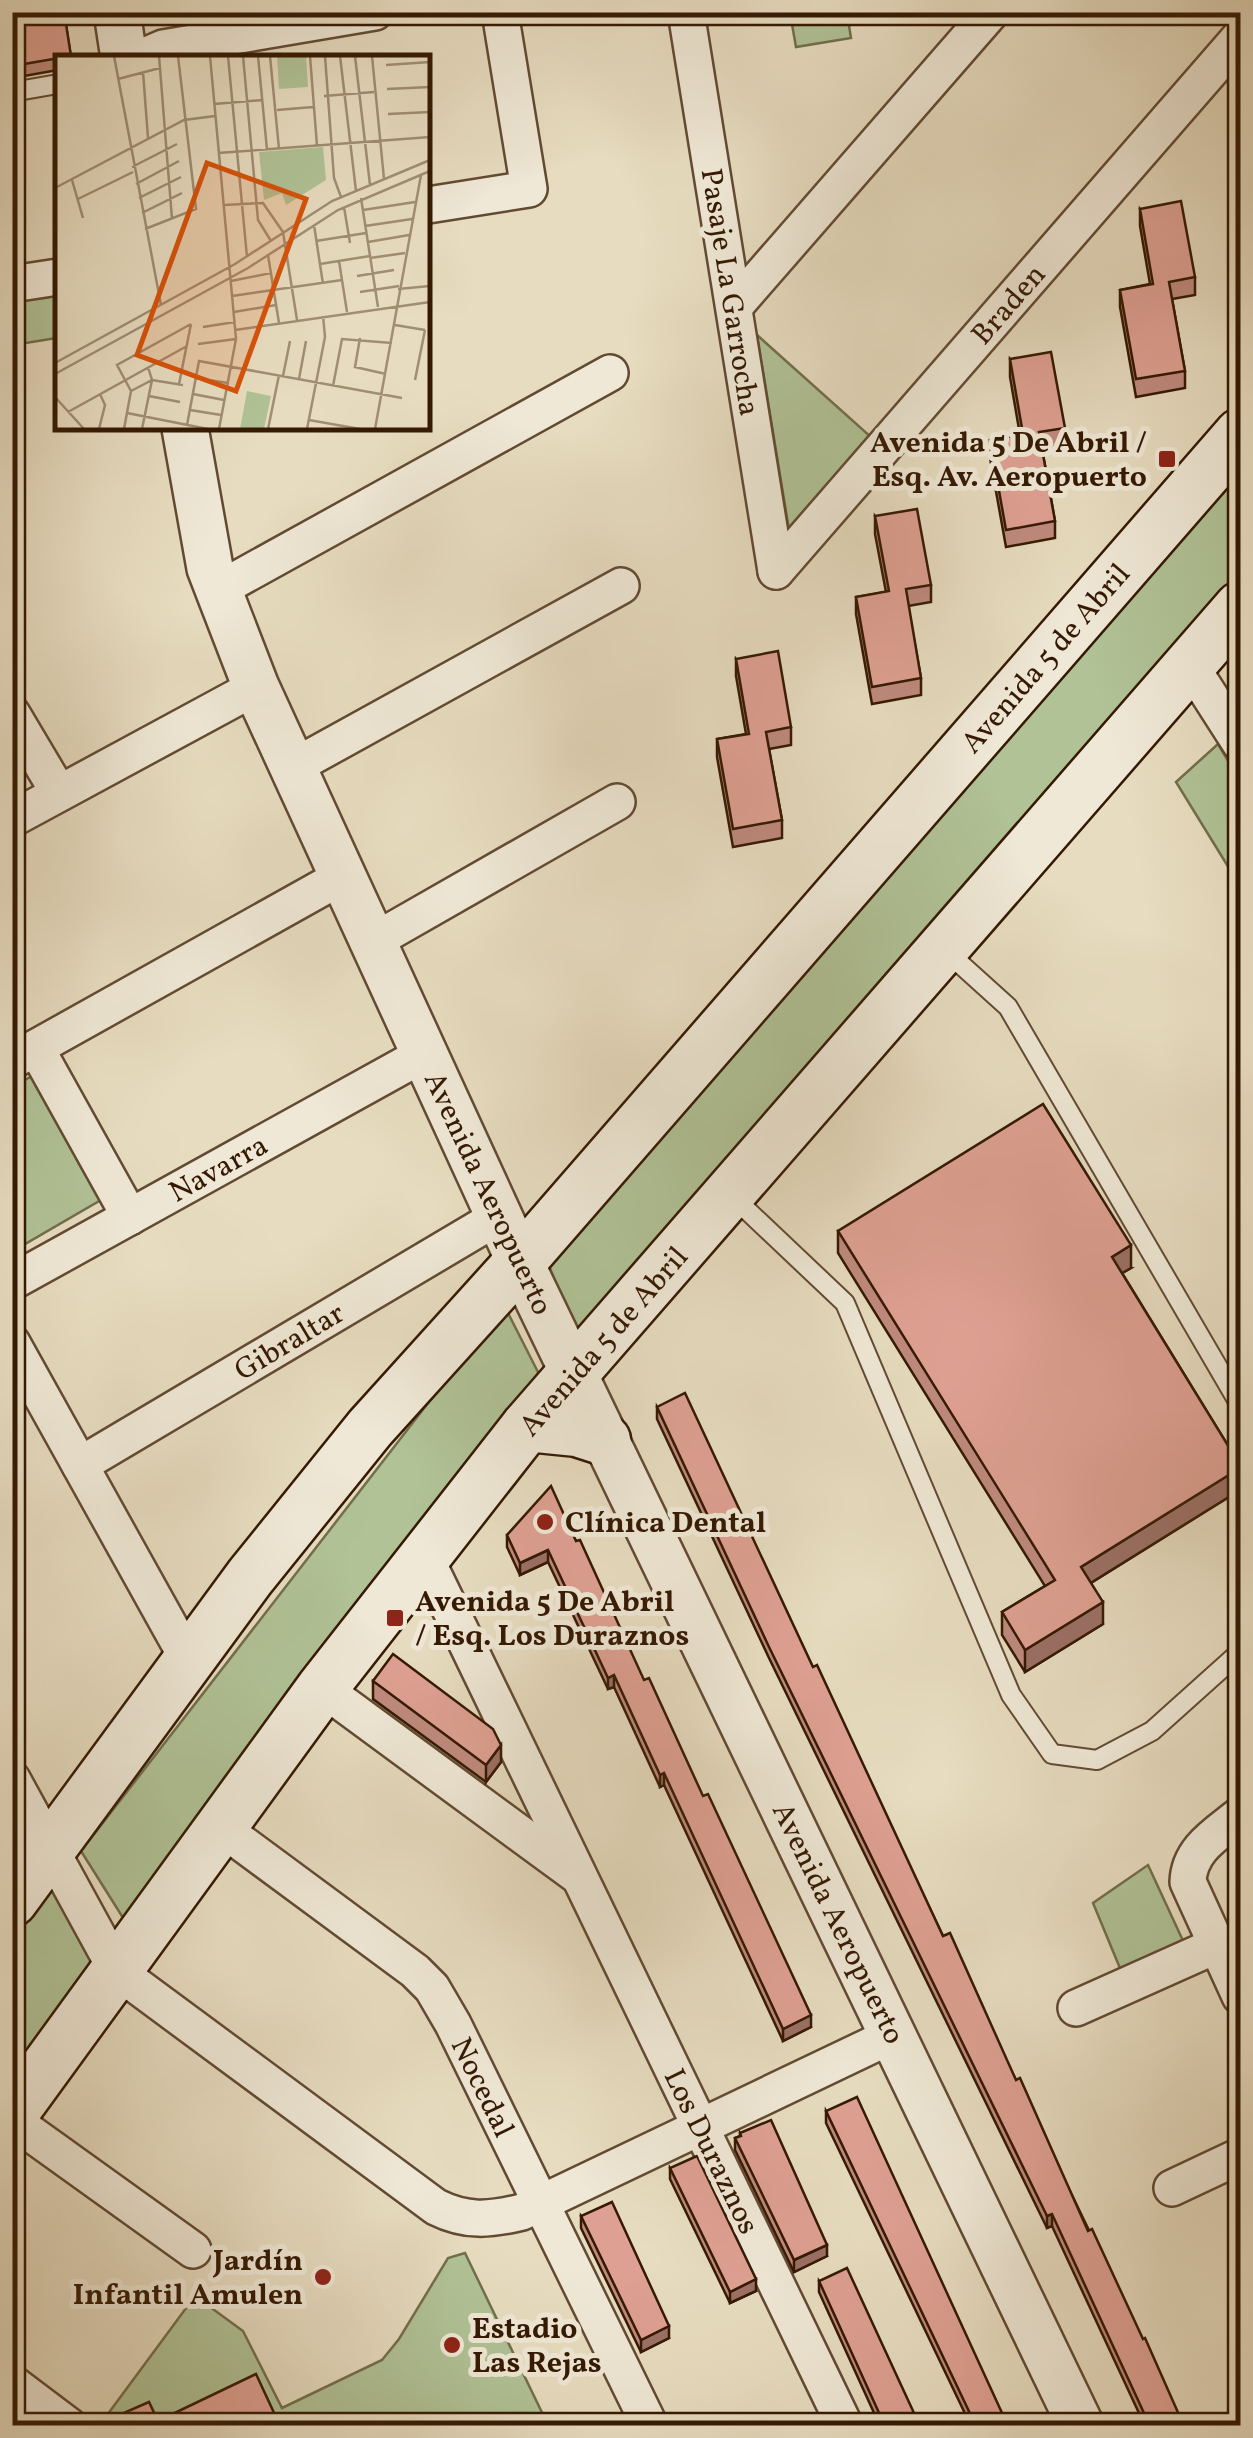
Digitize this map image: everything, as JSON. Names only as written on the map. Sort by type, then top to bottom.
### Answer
[{"type":"main road","name":"Avenida 5 de Abril","points":[[12,1901],[250,1577],[370,1428],[520,1262],[1240,434]]},
{"type":"main road","name":"Avenida 5 de Abril","points":[[12,2117],[322,1688],[527,1426],[1240,606]]},
{"type":"main road","points":[[527,1426],[577,1431],[606,1440]]},
{"type":"street","points":[[117,12],[124,55]]},
{"type":"street","points":[[147,55],[163,48],[375,12]]},
{"type":"street","points":[[430,205],[529,189],[500,12]]},
{"type":"street","name":"Pasaje La Garrocha","points":[[686,12],[776,570]]},
{"type":"street","points":[[734,308],[991,12]]},
{"type":"street","name":"Braden","points":[[776,570],[1240,38]]},
{"type":"street","points":[[12,284],[55,277]]},
{"type":"street","points":[[216,591],[610,374]]},
{"type":"street","name":"Avenida Aeropuerto","points":[[185,430],[216,591],[256,687],[498,1217],[1082,2426]]},
{"type":"street","points":[[293,767],[621,586]]},
{"type":"street","points":[[1190,665],[1240,743]]},
{"type":"street","points":[[12,819],[256,687]]},
{"type":"street","points":[[12,714],[59,794]]},
{"type":"street","points":[[372,942],[617,802]]},
{"type":"street","points":[[130,1217],[24,1055],[343,876]]},
{"type":"street","name":"Navarra","points":[[12,1282],[424,1054]]},
{"type":"street","name":"Gibraltar","points":[[80,1465],[498,1217]]},
{"type":"street","points":[[12,1343],[189,1661]]},
{"type":"street","name":"Los Duraznos","points":[[424,1555],[845,2426]]},
{"type":"street","name":"Los Duraznos","points":[[322,1688],[580,1877]]},
{"type":"street","points":[[12,1779],[117,1972],[436,2207],[467,2219],[503,2217],[540,2204],[893,2035]]},
{"type":"street","points":[[1240,1815],[1198,1850],[1188,1869],[1192,1894],[1240,1996]]},
{"type":"street","name":"Nocedal","points":[[220,1827],[415,1971],[432,1988],[650,2426]]},
{"type":"street","points":[[1076,2008],[1217,1945]]},
{"type":"street","points":[[12,2117],[193,2250]]},
{"type":"street","points":[[1172,2188],[1240,2156]]},
{"type":"street","points":[[12,2383],[68,2426]]},
{"type":"lane","points":[[12,92],[55,85]]},
{"type":"lane","points":[[944,949],[1008,1007],[1240,1405]]},
{"type":"lane","points":[[730,1194],[845,1303],[1011,1695],[1052,1754],[1097,1760],[1152,1731],[1240,1652]]},
{"type":"green space","points":[[790,13],[847,13],[851,38],[796,47]]},
{"type":"green space","points":[[55,295],[55,338],[13,345],[13,301]]},
{"type":"green space","points":[[757,335],[871,437],[789,530]]},
{"type":"green space","points":[[1240,442],[1240,582],[580,1343],[549,1266]]},
{"type":"green space","points":[[1218,744],[1240,781],[1240,886],[1176,782]]},
{"type":"green space","points":[[36,1074],[106,1197],[13,1251],[12,1087]]},
{"type":"green space","points":[[504,1305],[541,1378],[125,1921],[81,1851]]},
{"type":"green space","points":[[1148,1865],[1185,1945],[1122,1973],[1093,1903]]},
{"type":"green space","points":[[53,1882],[94,1966],[12,2072],[12,1935]]},
{"type":"green space","name":"Estadio Las Rejas","points":[[465,2253],[548,2425],[99,2426],[195,2296],[243,2331],[282,2408],[382,2360],[448,2258]]},
{"type":"building","points":[[65,18],[71,55],[24,64],[18,26]]},
{"type":"building","points":[[1181,201],[1195,277],[1169,282],[1185,371],[1136,379],[1120,290],[1153,284],[1140,209]]},
{"type":"building","points":[[1051,352],[1065,428],[1039,432],[1055,521],[1006,530],[990,440],[1023,434],[1010,359]]},
{"type":"building","points":[[917,509],[931,585],[906,589],[921,678],[872,687],[856,597],[889,591],[875,516]]},
{"type":"building","points":[[778,651],[791,727],[766,732],[782,820],[733,829],[717,739],[749,734],[736,659]]},
{"type":"building","points":[[1043,1104],[1131,1245],[1112,1257],[1240,1468],[1081,1567],[1103,1602],[1025,1650],[1002,1612],[1055,1580],[838,1231]]},
{"type":"building","points":[[685,1393],[813,1667],[817,1665],[943,1936],[950,1933],[1016,2080],[1020,2078],[1088,2231],[1092,2229],[1184,2426],[1150,2426],[1052,2214],[1047,2216],[769,1647],[657,1407]]},
{"type":"building","points":[[551,1486],[644,1680],[649,1678],[703,1796],[708,1794],[811,2015],[783,2029],[664,1773],[660,1775],[614,1675],[608,1678],[548,1550],[520,1563],[507,1535]]},
{"type":"building","points":[[393,1654],[493,1729],[501,1745],[486,1765],[373,1681]]},
{"type":"building","points":[[857,2097],[1008,2426],[976,2426],[826,2111]]},
{"type":"building","points":[[771,2120],[827,2245],[794,2260],[735,2138]]},
{"type":"building","points":[[697,2156],[756,2279],[730,2292],[670,2168]]},
{"type":"building","points":[[612,2202],[669,2326],[641,2340],[581,2216]]},
{"type":"building","points":[[847,2268],[920,2426],[885,2426],[819,2281]]},
{"type":"building","points":[[256,2374],[275,2415],[252,2426],[105,2426],[149,2402],[158,2421]]},
{"type":"place","name":"Avenida 5 De Abril / Esq. Av. Aeropuerto","points":[[1167,459]]},
{"type":"place","name":"Clínica Dental","points":[[545,1522]]},
{"type":"place","name":"Avenida 5 De Abril / Esq. Los Duraznos","points":[[395,1618]]},
{"type":"place","name":"Jardín Infantil Amulen","points":[[323,2277]]},
{"type":"place","name":"Estadio Las Rejas","points":[[452,2345]]}]
